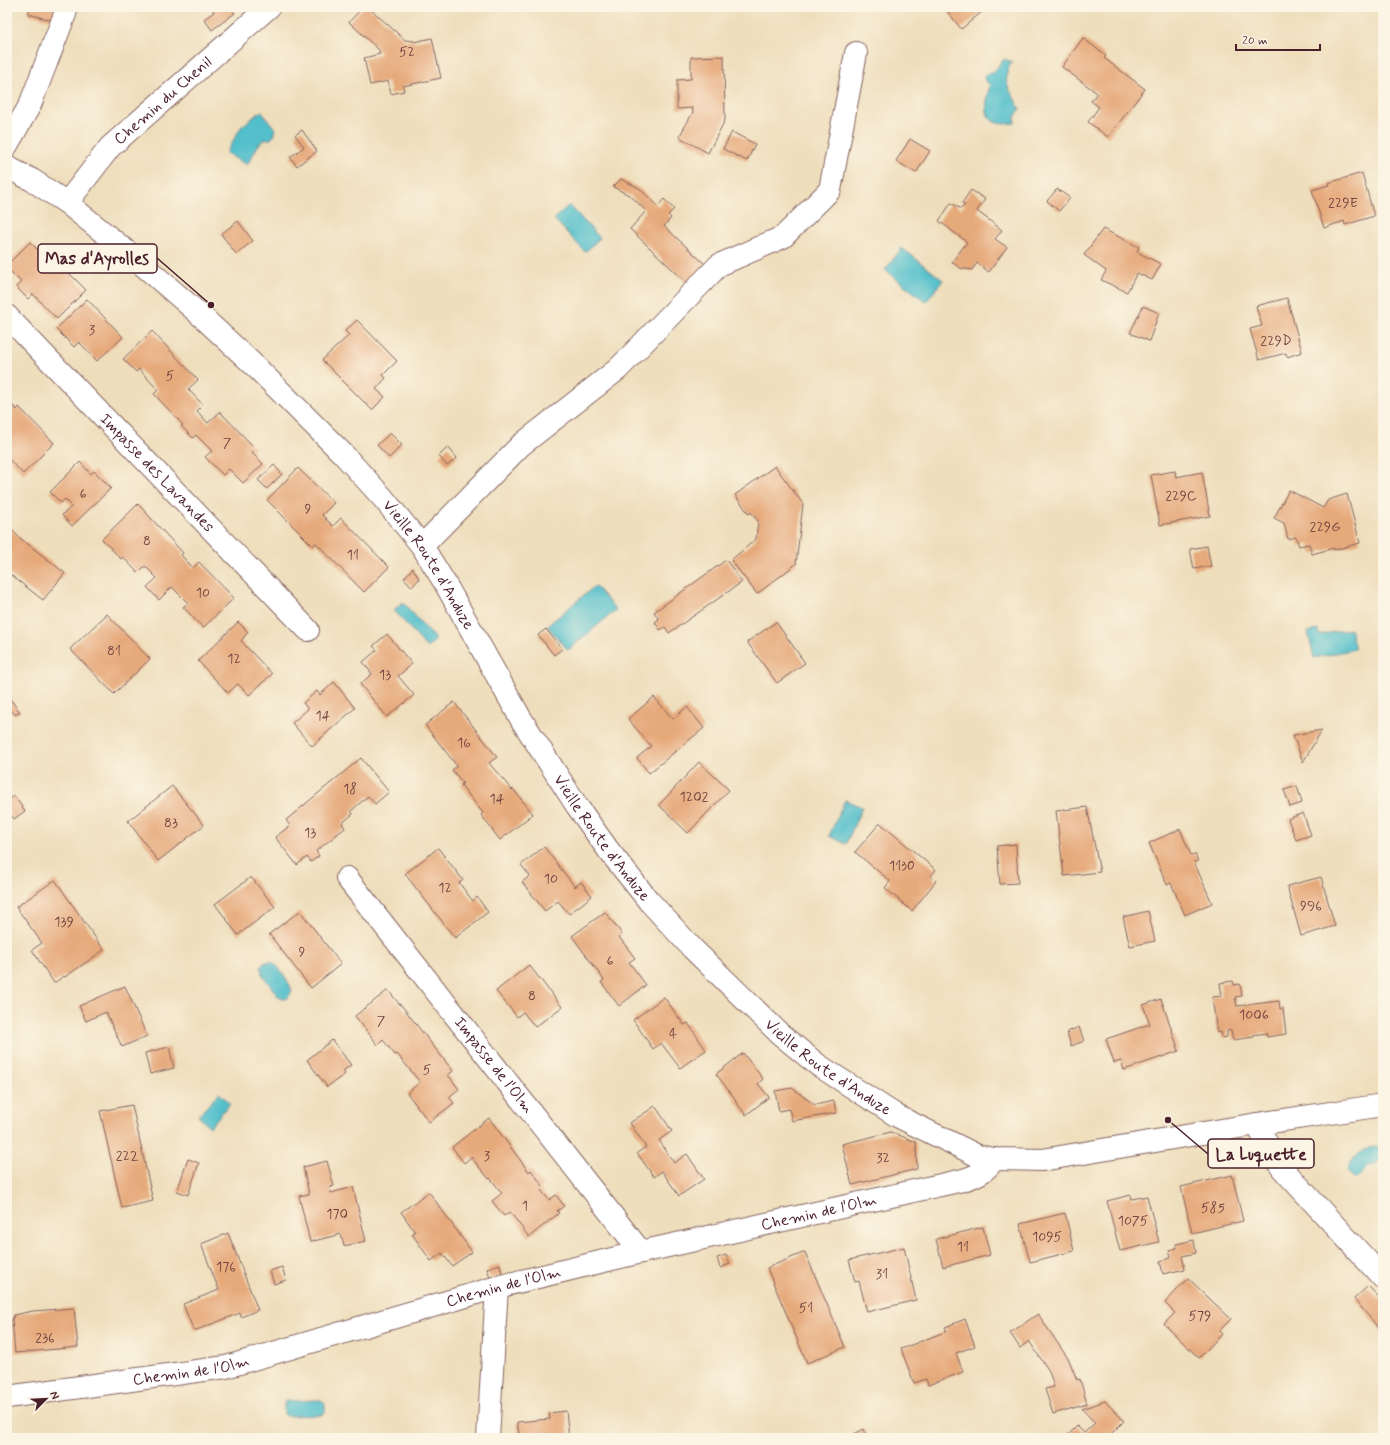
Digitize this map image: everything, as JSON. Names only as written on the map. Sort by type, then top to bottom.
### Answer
[{"type":"street","points":[[7,145],[30,105],[65,14],[66,7]]},
{"type":"street","name":"Chemin du Chenil","points":[[67,203],[110,147],[268,7]]},
{"type":"street","points":[[422,546],[521,445],[618,369],[719,265],[783,236],[830,190],[856,53]]},
{"type":"street","name":"Vieille Route d'Anduze","points":[[7,167],[32,180],[67,203],[196,312],[256,367],[343,454],[383,498],[422,546],[521,719],[577,806],[648,900],[692,948],[780,1034],[818,1065],[897,1116],[978,1156],[994,1159],[1042,1160],[1257,1124],[1383,1105]]},
{"type":"street","name":"Impasse des Lavandes","points":[[7,316],[308,630]]},
{"type":"street","name":"Impasse de l'Olm","points":[[347,878],[641,1252]]},
{"type":"street","points":[[1257,1124],[1271,1152],[1282,1168],[1383,1278]]},
{"type":"street","name":"Chemin de l'Olm","points":[[7,1397],[226,1367],[497,1287],[641,1252],[963,1180],[986,1170],[994,1159]]},
{"type":"street","points":[[488,1438],[497,1287]]},
{"type":"water","points":[[1004,59],[1012,62],[1008,69],[1007,81],[1020,109],[1015,117],[1015,123],[1004,124],[996,123],[988,115],[987,101],[990,84],[985,81],[984,76],[988,73],[993,73]]},
{"type":"water","points":[[261,111],[276,130],[273,132],[275,135],[269,140],[267,138],[259,144],[247,165],[226,153],[241,127]]},
{"type":"water","points":[[569,205],[600,238],[585,252],[554,219]]},
{"type":"water","points":[[902,248],[943,280],[926,302],[885,270]]},
{"type":"water","points":[[595,586],[616,610],[568,650],[547,626]]},
{"type":"water","points":[[403,602],[436,640],[427,648],[394,610]]},
{"type":"water","points":[[1350,629],[1355,649],[1314,658],[1308,632],[1318,630],[1319,635]]},
{"type":"water","points":[[845,800],[862,807],[846,844],[829,836]]},
{"type":"water","points":[[267,962],[274,963],[287,981],[292,991],[288,998],[284,999],[278,996],[262,974],[261,967]]},
{"type":"water","points":[[219,1093],[230,1103],[210,1127],[198,1116]]},
{"type":"water","points":[[1372,1146],[1377,1147],[1383,1152],[1383,1157],[1375,1164],[1367,1167],[1358,1178],[1354,1179],[1348,1171],[1351,1162],[1360,1153]]},
{"type":"water","points":[[321,1400],[324,1402],[325,1407],[325,1412],[322,1415],[286,1416],[284,1414],[284,1402],[286,1401]]},
{"type":"building","points":[[30,7],[57,7],[54,21],[28,14]]},
{"type":"building","points":[[211,7],[230,7],[235,13],[212,30],[204,19],[214,12]]},
{"type":"building","points":[[363,7],[368,7],[405,40],[414,42],[432,38],[441,78],[403,86],[404,91],[391,94],[388,81],[370,85],[364,58],[380,54],[379,50],[349,22]]},
{"type":"building","points":[[944,7],[988,7],[961,29]]},
{"type":"building","points":[[1083,38],[1106,56],[1104,58],[1145,89],[1108,137],[1088,122],[1099,107],[1091,101],[1097,93],[1062,67]]},
{"type":"building","points":[[724,56],[725,120],[708,153],[679,137],[693,112],[692,108],[677,109],[677,80],[691,79],[691,57]]},
{"type":"building","points":[[302,130],[317,151],[297,166],[290,157],[304,147],[295,135]]},
{"type":"building","points":[[732,132],[755,144],[747,161],[723,149]]},
{"type":"building","points":[[910,139],[930,151],[916,173],[896,161]]},
{"type":"building","points":[[1362,173],[1374,216],[1345,225],[1344,221],[1324,228],[1312,190],[1329,185],[1328,183]]},
{"type":"building","points":[[621,179],[639,188],[658,206],[664,199],[674,209],[668,215],[671,218],[664,226],[707,266],[689,285],[630,229],[646,211],[631,196],[613,187]]},
{"type":"building","points":[[1057,189],[1070,198],[1059,211],[1047,201]]},
{"type":"building","points":[[971,190],[985,199],[977,211],[1002,230],[995,239],[1007,247],[989,272],[977,263],[972,270],[960,268],[952,262],[967,242],[939,221],[951,203],[961,209],[965,205],[962,203]]},
{"type":"building","points":[[238,221],[253,241],[236,254],[221,234]]},
{"type":"building","points":[[1103,229],[1139,247],[1137,252],[1161,264],[1152,280],[1137,273],[1127,292],[1101,280],[1106,271],[1084,255]]},
{"type":"building","points":[[30,242],[58,270],[62,266],[86,290],[57,319],[33,294],[28,299],[16,287],[21,282],[7,268],[7,265]]},
{"type":"building","points":[[1287,298],[1302,352],[1287,357],[1286,353],[1259,360],[1250,329],[1262,326],[1256,306]]},
{"type":"building","points":[[87,299],[123,337],[97,361],[79,342],[74,347],[56,329]]},
{"type":"building","points":[[1143,306],[1159,313],[1149,341],[1130,333]]},
{"type":"building","points":[[357,320],[397,361],[383,375],[386,378],[376,389],[385,397],[372,410],[322,360],[349,335],[345,331]]},
{"type":"building","points":[[152,331],[198,380],[188,389],[203,405],[197,411],[208,423],[220,412],[255,448],[251,452],[263,464],[243,483],[229,469],[223,475],[205,457],[212,451],[196,435],[193,438],[181,426],[183,425],[154,394],[158,390],[139,369],[136,372],[123,359]]},
{"type":"building","points":[[7,400],[17,410],[19,407],[54,443],[23,474],[7,457]]},
{"type":"building","points":[[390,433],[402,445],[389,458],[377,445]]},
{"type":"building","points":[[448,447],[457,458],[447,466],[439,456]]},
{"type":"building","points":[[80,462],[91,474],[94,471],[111,488],[72,526],[62,515],[72,506],[65,499],[61,503],[50,492]]},
{"type":"building","points":[[274,465],[282,474],[267,489],[258,480]]},
{"type":"building","points":[[775,466],[803,504],[796,564],[757,594],[731,560],[756,539],[758,521],[751,512],[749,514],[735,495]]},
{"type":"building","points":[[298,468],[334,503],[322,515],[333,526],[341,518],[389,567],[364,592],[316,543],[313,546],[267,500]]},
{"type":"building","points":[[1175,471],[1176,477],[1202,472],[1210,516],[1160,525],[1151,475]]},
{"type":"building","points":[[1289,490],[1323,508],[1328,500],[1347,494],[1360,543],[1312,554],[1309,544],[1299,546],[1296,537],[1288,539],[1284,523],[1274,518]]},
{"type":"building","points":[[138,504],[183,553],[181,555],[193,568],[199,562],[234,598],[203,628],[183,607],[188,603],[172,587],[159,600],[147,587],[157,578],[145,566],[138,573],[123,557],[121,559],[102,539]]},
{"type":"building","points":[[8,526],[20,538],[65,573],[43,600],[7,572]]},
{"type":"building","points":[[1207,546],[1211,566],[1194,569],[1190,549]]},
{"type":"building","points":[[726,560],[742,582],[669,633],[665,627],[660,630],[655,622],[659,619],[654,612]]},
{"type":"building","points":[[413,568],[419,579],[412,587],[404,578]]},
{"type":"building","points":[[107,614],[150,659],[114,694],[70,649]]},
{"type":"building","points":[[238,622],[248,632],[241,641],[272,674],[249,695],[238,684],[228,693],[198,661]]},
{"type":"building","points":[[776,622],[805,663],[777,683],[747,642]]},
{"type":"building","points":[[546,629],[562,649],[554,655],[538,635]]},
{"type":"building","points":[[387,634],[412,664],[398,676],[414,695],[387,717],[360,684],[372,674],[363,662],[377,650],[373,646]]},
{"type":"building","points":[[334,682],[355,708],[312,746],[292,723],[308,709],[303,703],[317,691],[320,695]]},
{"type":"building","points":[[7,695],[20,712],[15,715],[12,711],[7,715]]},
{"type":"building","points":[[654,697],[673,719],[687,707],[704,728],[649,773],[637,758],[651,746],[628,719]]},
{"type":"building","points":[[454,702],[497,757],[489,763],[533,814],[500,840],[481,815],[483,813],[461,785],[463,783],[452,770],[457,766],[425,725]]},
{"type":"building","points":[[1322,730],[1303,762],[1293,735]]},
{"type":"building","points":[[361,758],[389,792],[375,804],[368,796],[351,811],[353,814],[342,823],[345,828],[316,851],[319,856],[311,862],[307,857],[297,865],[275,837],[290,826],[286,820]]},
{"type":"building","points":[[699,762],[729,790],[688,833],[659,805]]},
{"type":"building","points":[[172,786],[204,825],[158,861],[128,821]]},
{"type":"building","points":[[1297,786],[1302,803],[1290,807],[1284,790]]},
{"type":"building","points":[[14,796],[25,811],[14,819],[7,809],[7,801]]},
{"type":"building","points":[[1087,807],[1100,872],[1064,876],[1056,811]]},
{"type":"building","points":[[1303,813],[1311,835],[1296,840],[1288,819]]},
{"type":"building","points":[[880,823],[936,870],[931,876],[936,881],[912,911],[885,888],[890,881],[855,852]]},
{"type":"building","points":[[1180,829],[1191,855],[1195,854],[1198,861],[1194,862],[1212,903],[1185,915],[1171,883],[1167,885],[1149,843]]},
{"type":"building","points":[[1016,844],[1018,883],[1000,884],[997,846]]},
{"type":"building","points":[[544,847],[575,887],[581,882],[592,896],[569,914],[558,901],[545,911],[522,882],[530,876],[521,865]]},
{"type":"building","points":[[438,848],[463,880],[459,883],[473,901],[477,897],[488,912],[455,938],[405,874]]},
{"type":"building","points":[[251,877],[275,907],[238,935],[215,904]]},
{"type":"building","points":[[1321,877],[1335,926],[1301,936],[1287,886]]},
{"type":"building","points":[[55,880],[104,950],[54,983],[32,950],[42,943],[16,907]]},
{"type":"building","points":[[300,911],[341,964],[311,988],[269,934]]},
{"type":"building","points":[[1148,911],[1155,941],[1130,946],[1123,917]]},
{"type":"building","points":[[605,912],[622,934],[619,937],[635,958],[629,962],[646,985],[619,1006],[601,982],[604,980],[572,936]]},
{"type":"building","points":[[529,965],[562,1007],[535,1027],[523,1012],[517,1017],[496,991]]},
{"type":"building","points":[[1233,981],[1234,985],[1240,984],[1242,996],[1235,997],[1237,1006],[1279,1001],[1280,1009],[1283,1008],[1286,1034],[1267,1037],[1266,1033],[1253,1035],[1254,1037],[1233,1040],[1231,1030],[1227,1031],[1227,1037],[1222,1038],[1221,1032],[1217,1033],[1212,997],[1222,996],[1220,983]]},
{"type":"building","points":[[125,986],[147,1036],[122,1047],[106,1012],[86,1021],[79,1006]]},
{"type":"building","points":[[388,990],[453,1071],[448,1075],[459,1089],[449,1097],[454,1103],[429,1122],[407,1093],[420,1082],[397,1054],[395,1055],[383,1040],[378,1045],[355,1016]]},
{"type":"building","points":[[664,997],[684,1025],[688,1023],[706,1050],[680,1068],[661,1043],[653,1049],[633,1020]]},
{"type":"building","points":[[1161,999],[1179,1051],[1124,1070],[1121,1061],[1114,1063],[1106,1039],[1150,1024],[1143,1005]]},
{"type":"building","points":[[1079,1027],[1084,1041],[1071,1046],[1067,1032]]},
{"type":"building","points":[[332,1040],[351,1065],[343,1071],[345,1074],[327,1087],[307,1060]]},
{"type":"building","points":[[169,1047],[174,1068],[150,1074],[145,1053]]},
{"type":"building","points":[[743,1053],[763,1079],[758,1084],[769,1097],[746,1115],[716,1074]]},
{"type":"building","points":[[792,1088],[815,1105],[834,1101],[836,1113],[792,1121],[789,1109],[779,1111],[775,1091]]},
{"type":"building","points":[[132,1105],[153,1201],[122,1208],[100,1111]]},
{"type":"building","points":[[655,1106],[672,1131],[659,1140],[674,1163],[687,1154],[704,1179],[679,1196],[662,1171],[654,1177],[637,1153],[646,1147],[630,1123]]},
{"type":"building","points":[[489,1118],[529,1172],[531,1170],[543,1186],[540,1189],[549,1200],[556,1195],[564,1206],[557,1211],[559,1213],[529,1237],[510,1212],[504,1216],[492,1201],[502,1193],[490,1178],[489,1179],[471,1157],[464,1163],[452,1147]]},
{"type":"building","points":[[891,1132],[916,1142],[917,1169],[852,1185],[842,1144]]},
{"type":"building","points":[[188,1159],[199,1163],[188,1195],[177,1191]]},
{"type":"building","points":[[327,1161],[334,1186],[330,1187],[331,1193],[353,1187],[366,1241],[344,1246],[341,1234],[310,1242],[299,1196],[309,1194],[303,1167]]},
{"type":"building","points":[[1232,1175],[1243,1221],[1192,1233],[1181,1187]]},
{"type":"building","points":[[429,1192],[472,1252],[452,1266],[442,1253],[431,1261],[412,1234],[415,1232],[401,1212]]},
{"type":"building","points":[[1131,1195],[1132,1199],[1147,1196],[1159,1242],[1120,1251],[1107,1201]]},
{"type":"building","points":[[1065,1213],[1074,1251],[1030,1262],[1020,1224]]},
{"type":"building","points":[[983,1227],[990,1255],[943,1267],[936,1239]]},
{"type":"building","points":[[228,1233],[258,1310],[241,1317],[240,1313],[194,1331],[183,1304],[219,1290],[201,1244]]},
{"type":"building","points":[[1194,1240],[1196,1253],[1182,1256],[1185,1269],[1163,1274],[1160,1261],[1171,1258],[1169,1250],[1177,1248],[1176,1244]]},
{"type":"building","points":[[904,1247],[916,1300],[867,1312],[859,1281],[855,1282],[849,1260]]},
{"type":"building","points":[[805,1252],[845,1347],[807,1363],[767,1268]]},
{"type":"building","points":[[726,1255],[730,1264],[720,1268],[717,1258]]},
{"type":"building","points":[[500,1264],[502,1275],[490,1278],[487,1268]]},
{"type":"building","points":[[282,1267],[286,1280],[274,1284],[270,1271]]},
{"type":"building","points":[[1188,1278],[1231,1319],[1219,1331],[1222,1334],[1199,1358],[1164,1324],[1175,1313],[1165,1303]]},
{"type":"building","points":[[1368,1286],[1383,1301],[1383,1333],[1354,1299]]},
{"type":"building","points":[[74,1308],[78,1347],[15,1353],[12,1320],[14,1315],[33,1311]]},
{"type":"building","points":[[1038,1314],[1069,1360],[1077,1380],[1080,1379],[1087,1404],[1053,1414],[1045,1389],[1054,1387],[1049,1371],[1029,1341],[1020,1348],[1010,1333]]},
{"type":"building","points":[[965,1319],[975,1346],[956,1353],[963,1372],[928,1385],[926,1379],[914,1383],[901,1349],[947,1331],[945,1327]]},
{"type":"building","points":[[1105,1401],[1124,1421],[1111,1434],[1115,1438],[1065,1438],[1077,1426],[1084,1433],[1095,1423],[1082,1409]]},
{"type":"building","points":[[566,1411],[569,1438],[500,1438],[519,1435],[517,1422],[550,1419],[549,1413]]},
{"type":"building","points":[[864,1429],[868,1438],[846,1438]]},
{"type":"place","name":"Mas d'Ayrolles","points":[[211,305]]},
{"type":"place","name":"La Luquette","points":[[1168,1120]]}]
